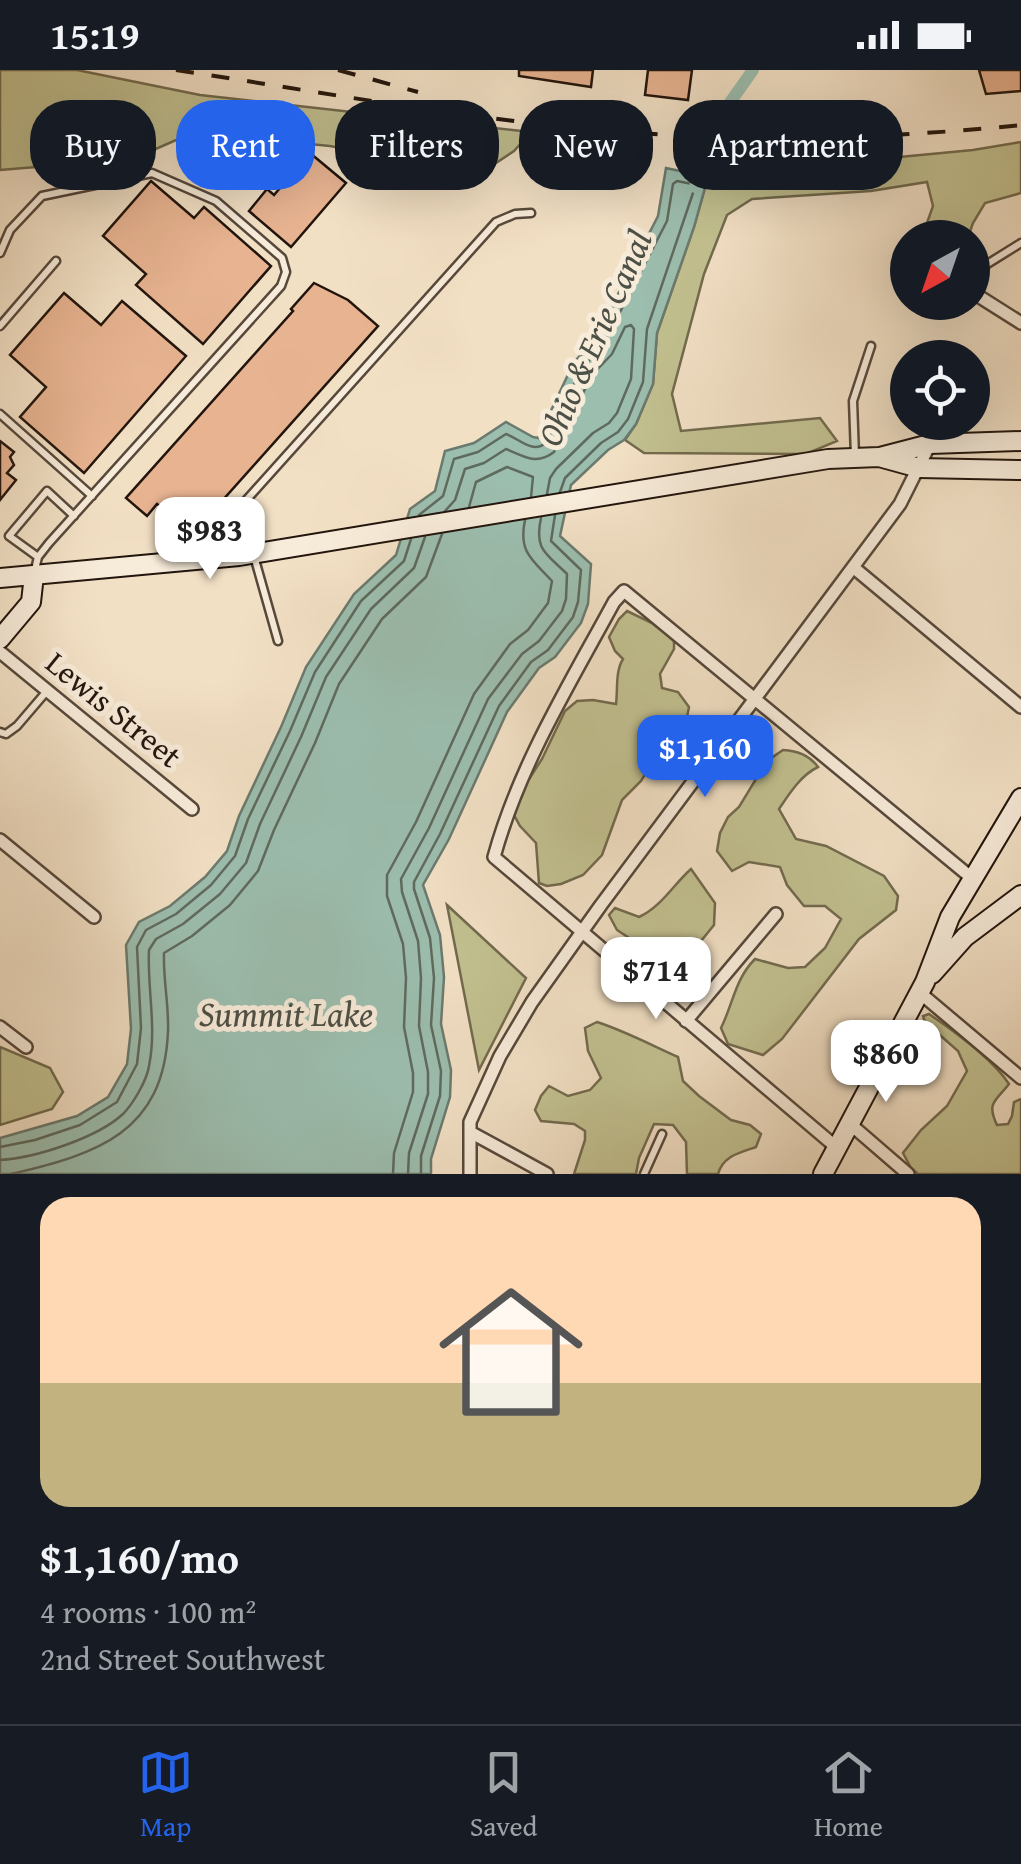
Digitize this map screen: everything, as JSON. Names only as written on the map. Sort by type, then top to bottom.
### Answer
[{"type":"main road","points":[[0,578],[36,566],[253,554],[787,465],[879,457],[930,444],[1021,441]]},
{"type":"main road","points":[[879,457],[919,468],[1021,470]]},
{"type":"main road","points":[[0,640],[31,602],[36,566]]},
{"type":"main road","points":[[822,1174],[922,988],[945,927],[1021,798]]},
{"type":"main road","points":[[922,988],[965,938],[1021,895]]},
{"type":"street","points":[[990,303],[1021,323]]},
{"type":"street","points":[[470,1174],[471,1120],[500,1056],[532,1002],[900,504],[930,444]]},
{"type":"street","points":[[853,567],[1021,707]]},
{"type":"street","points":[[836,1148],[494,857],[504,819],[526,767],[614,602],[624,591],[972,879]]},
{"type":"street","name":"Lewis Street","points":[[0,652],[192,809]]},
{"type":"street","points":[[0,840],[94,917]]},
{"type":"street","points":[[686,1021],[776,914]]},
{"type":"street","points":[[922,988],[1021,1078]]},
{"type":"street","points":[[0,1026],[26,1047]]},
{"type":"street","points":[[849,1122],[908,1174]]},
{"type":"street","points":[[470,1132],[546,1174]]},
{"type":"lane","points":[[0,254],[10,230],[42,196],[152,174],[216,201],[282,258],[286,272],[281,286],[74,516],[36,566],[9,536],[47,492],[74,516]]},
{"type":"lane","points":[[216,558],[217,544],[231,517],[496,222],[515,214],[531,213]]},
{"type":"lane","points":[[990,263],[1021,243]]},
{"type":"lane","points":[[1011,248],[1021,254]]},
{"type":"lane","points":[[0,326],[56,260]]},
{"type":"lane","points":[[855,457],[852,401],[871,346]]},
{"type":"lane","points":[[0,414],[92,496]]},
{"type":"lane","points":[[253,554],[278,641]]},
{"type":"lane","points":[[0,732],[6,734],[17,726],[47,691]]},
{"type":"lane","points":[[644,1174],[662,1134]]},
{"type":"shaded area","points":[[0,70],[77,70],[245,100],[176,100],[176,140],[156,149],[156,100],[30,100],[30,168],[0,170]]},
{"type":"shaded area","points":[[315,108],[335,110],[335,147],[315,145]]},
{"type":"shaded area","points":[[499,128],[519,131],[519,145],[499,161]]},
{"type":"shaded area","points":[[1021,142],[1021,193],[985,203],[975,220],[928,220],[933,206],[927,182],[903,186],[903,157]]},
{"type":"shaded area","points":[[704,190],[877,190],[752,199],[727,215],[704,274],[672,394],[681,431],[820,418],[837,441],[806,454],[644,453],[625,440],[653,384],[657,333]]},
{"type":"shaded area","points":[[627,611],[674,640],[674,649],[660,674],[662,688],[678,692],[689,707],[686,722],[622,800],[602,855],[583,875],[547,886],[539,883],[536,843],[514,815],[522,790],[565,711],[577,701],[616,704],[623,659],[609,637]]},
{"type":"shaded area","points":[[783,750],[803,754],[818,767],[801,780],[779,809],[796,839],[826,846],[884,876],[898,896],[896,910],[859,939],[782,1039],[763,1055],[728,1044],[721,1028],[743,975],[755,959],[788,968],[805,967],[825,948],[841,919],[825,906],[804,906],[787,885],[780,867],[749,862],[732,871],[717,851],[728,817],[739,807],[767,761]]},
{"type":"shaded area","points":[[691,869],[715,903],[714,925],[688,957],[667,963],[617,930],[609,915],[615,908],[639,917],[647,913]]},
{"type":"shaded area","points":[[447,905],[526,978],[479,1070]]},
{"type":"shaded area","points":[[929,1014],[983,1055],[1009,1084],[993,1106],[997,1125],[1008,1124],[1014,1102],[1021,1099],[1021,1174],[918,1174],[911,1168],[903,1153],[947,1106],[967,1071],[958,1051],[925,1022],[923,1016]]},
{"type":"shaded area","points":[[597,1022],[678,1057],[683,1081],[699,1096],[731,1120],[750,1125],[761,1134],[756,1147],[728,1159],[718,1174],[687,1174],[686,1142],[673,1125],[654,1124],[636,1174],[574,1174],[585,1131],[574,1124],[541,1121],[535,1110],[549,1086],[568,1096],[590,1090],[601,1078],[588,1051],[585,1028]]},
{"type":"shaded area","points":[[0,1047],[50,1068],[63,1092],[52,1109],[0,1125]]},
{"type":"water","name":"Summit Lake","points":[[666,168],[673,170],[673,190],[704,190],[657,333],[653,384],[636,424],[624,440],[571,485],[560,536],[591,564],[588,604],[581,623],[555,657],[539,668],[507,712],[449,839],[423,885],[440,935],[444,977],[441,1024],[451,1070],[450,1097],[431,1159],[431,1174],[0,1174],[0,1138],[77,1116],[108,1097],[127,1064],[131,1029],[126,945],[139,922],[170,906],[205,877],[227,851],[306,667],[354,594],[396,555],[410,509],[435,491],[445,451],[474,443],[506,422],[538,438],[574,362],[594,341],[658,216]]},
{"type":"building","points":[[519,70],[593,70],[591,87],[519,76]]},
{"type":"building","points":[[648,70],[692,70],[688,100],[645,95]]},
{"type":"building","points":[[979,70],[1021,70],[1021,91],[986,94]]},
{"type":"building","points":[[315,157],[335,174],[335,190],[340,190],[291,247],[249,211],[266,190],[274,195],[278,190],[315,190]]},
{"type":"building","points":[[156,185],[194,218],[204,207],[271,266],[203,344],[136,285],[146,274],[103,236],[143,190],[156,190]]},
{"type":"building","points":[[314,283],[348,300],[378,326],[205,520],[187,505],[177,519],[157,504],[147,516],[126,498]]},
{"type":"building","points":[[64,293],[101,325],[122,301],[186,356],[84,473],[20,417],[46,387],[10,355]]},
{"type":"building","points":[[0,441],[14,452],[10,457],[14,465],[7,473],[16,480],[0,500]]},
{"type":"waterway","name":"Ohio & Erie Canal","points":[[732,100],[753,70]]},
{"type":"railway","points":[[176,70],[503,120],[612,131],[816,137],[1021,125]]},
{"type":"railway","points":[[338,70],[418,92]]}]
